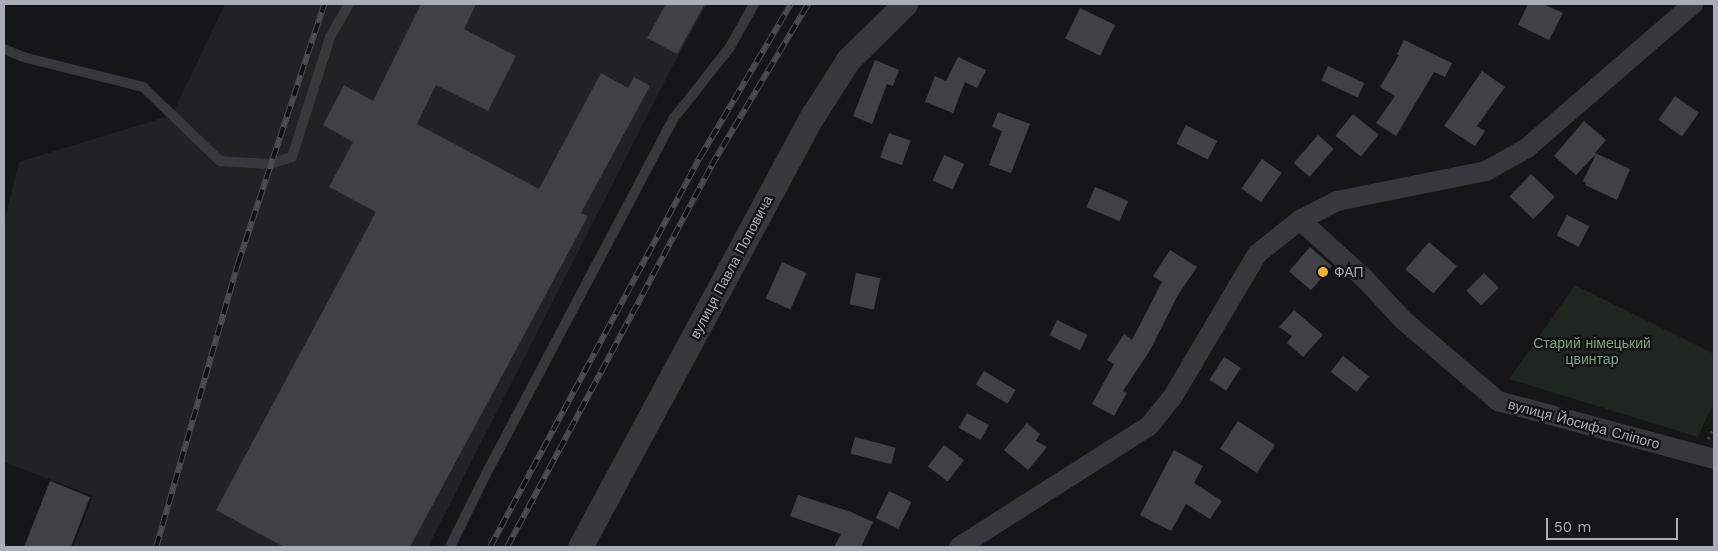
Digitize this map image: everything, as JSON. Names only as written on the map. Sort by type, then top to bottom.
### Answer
[{"type":"street","name":"вулиця Павла Поповича","points":[[580,547],[813,115],[848,60],[905,4]]},
{"type":"street","points":[[959,547],[1149,426],[1172,398],[1257,254],[1300,220],[1337,201],[1486,171],[1527,148],[1693,4]]},
{"type":"street","name":"вулиця Йосифа Сліпого","points":[[1300,220],[1364,278],[1403,320],[1498,401],[1706,456]]},
{"type":"lane","points":[[4,49],[23,57],[143,87],[220,161],[270,164],[292,157],[330,36],[349,4]]},
{"type":"lane","points":[[450,547],[486,474],[674,118],[730,47],[754,4]]},
{"type":"shaded area","points":[[225,4],[707,4],[671,69],[428,547],[73,547],[93,496],[4,462],[4,222],[19,162],[172,115]]},
{"type":"green space","name":"Старий німецький цвинтар","points":[[1575,285],[1714,354],[1714,402],[1698,437],[1509,379]]},
{"type":"building","points":[[421,4],[476,4],[464,29],[516,56],[488,111],[436,85],[417,124],[539,189],[601,73],[628,88],[634,77],[650,86],[581,213],[588,216],[410,547],[284,547],[216,510],[376,212],[329,187],[353,142],[323,125],[344,85],[373,101]]},
{"type":"building","points":[[666,4],[705,4],[677,54],[647,38]]},
{"type":"building","points":[[1528,4],[1543,4],[1563,13],[1549,40],[1518,25]]},
{"type":"building","points":[[1080,8],[1115,25],[1100,56],[1065,39]]},
{"type":"building","points":[[1404,40],[1452,63],[1445,77],[1434,72],[1396,136],[1376,123],[1395,96],[1380,87],[1399,55],[1397,54]]},
{"type":"building","points":[[958,57],[986,70],[977,88],[965,82],[953,113],[925,102],[935,76],[946,81]]},
{"type":"building","points":[[875,60],[899,70],[893,86],[887,84],[872,124],[853,116]]},
{"type":"building","points":[[1328,66],[1364,83],[1357,97],[1321,81]]},
{"type":"building","points":[[1482,71],[1505,87],[1477,126],[1485,131],[1475,146],[1444,126]]},
{"type":"building","points":[[1675,96],[1699,113],[1682,136],[1658,120]]},
{"type":"building","points":[[998,112],[1030,124],[1011,173],[989,165],[1002,131],[992,127]]},
{"type":"building","points":[[1353,114],[1379,135],[1361,157],[1335,136]]},
{"type":"building","points":[[1584,121],[1606,140],[1595,153],[1630,169],[1617,200],[1585,185],[1586,183],[1583,181],[1596,154],[1576,175],[1554,156]]},
{"type":"building","points":[[1186,125],[1217,141],[1208,160],[1176,144]]},
{"type":"building","points":[[889,133],[911,141],[902,165],[880,157]]},
{"type":"building","points":[[1318,135],[1334,149],[1310,177],[1294,163]]},
{"type":"building","points":[[944,155],[964,164],[953,190],[933,181]]},
{"type":"building","points":[[1262,159],[1282,173],[1261,202],[1241,188]]},
{"type":"building","points":[[1531,174],[1555,197],[1533,219],[1509,196]]},
{"type":"building","points":[[1095,187],[1128,201],[1120,221],[1086,207]]},
{"type":"building","points":[[1567,215],[1589,226],[1579,247],[1557,235]]},
{"type":"building","points":[[1429,242],[1457,266],[1433,293],[1405,269]]},
{"type":"building","points":[[1310,247],[1332,266],[1311,290],[1289,271]]},
{"type":"building","points":[[1170,250],[1197,267],[1178,295],[1149,352],[1123,391],[1127,393],[1114,416],[1092,404],[1114,364],[1107,360],[1124,334],[1132,340],[1162,282],[1153,276]]},
{"type":"building","points":[[782,262],[807,273],[790,310],[766,299]]},
{"type":"building","points":[[856,273],[880,278],[874,309],[849,304]]},
{"type":"building","points":[[1484,273],[1499,288],[1481,306],[1466,291]]},
{"type":"building","points":[[1294,310],[1323,335],[1303,357],[1287,343],[1292,336],[1279,327]]},
{"type":"building","points":[[1057,320],[1088,335],[1080,350],[1050,335]]},
{"type":"building","points":[[1343,356],[1369,376],[1357,392],[1331,372]]},
{"type":"building","points":[[1224,357],[1241,368],[1226,391],[1209,380]]},
{"type":"building","points":[[984,371],[1016,390],[1007,404],[976,385]]},
{"type":"building","points":[[967,413],[989,425],[981,440],[959,428]]},
{"type":"building","points":[[1238,421],[1275,445],[1257,473],[1220,449]]},
{"type":"building","points":[[1027,423],[1040,434],[1036,441],[1047,447],[1028,470],[1004,450]]},
{"type":"building","points":[[855,437],[896,448],[891,464],[851,453]]},
{"type":"building","points":[[944,445],[964,460],[948,482],[928,467]]},
{"type":"building","points":[[1174,450],[1203,466],[1194,483],[1222,501],[1210,519],[1186,504],[1171,531],[1140,515]]},
{"type":"building","points":[[50,481],[90,497],[71,547],[24,547]]},
{"type":"building","points":[[889,491],[911,502],[898,529],[876,518]]},
{"type":"building","points":[[798,495],[851,512],[873,522],[861,547],[834,547],[841,534],[790,516]]},
{"type":"railway","points":[[156,547],[238,263],[324,4]]},
{"type":"railway","points":[[490,547],[700,157],[791,4]]},
{"type":"railway","points":[[507,547],[711,166],[808,4]]},
{"type":"place","name":"ФАП","points":[[1323,272]]}]
